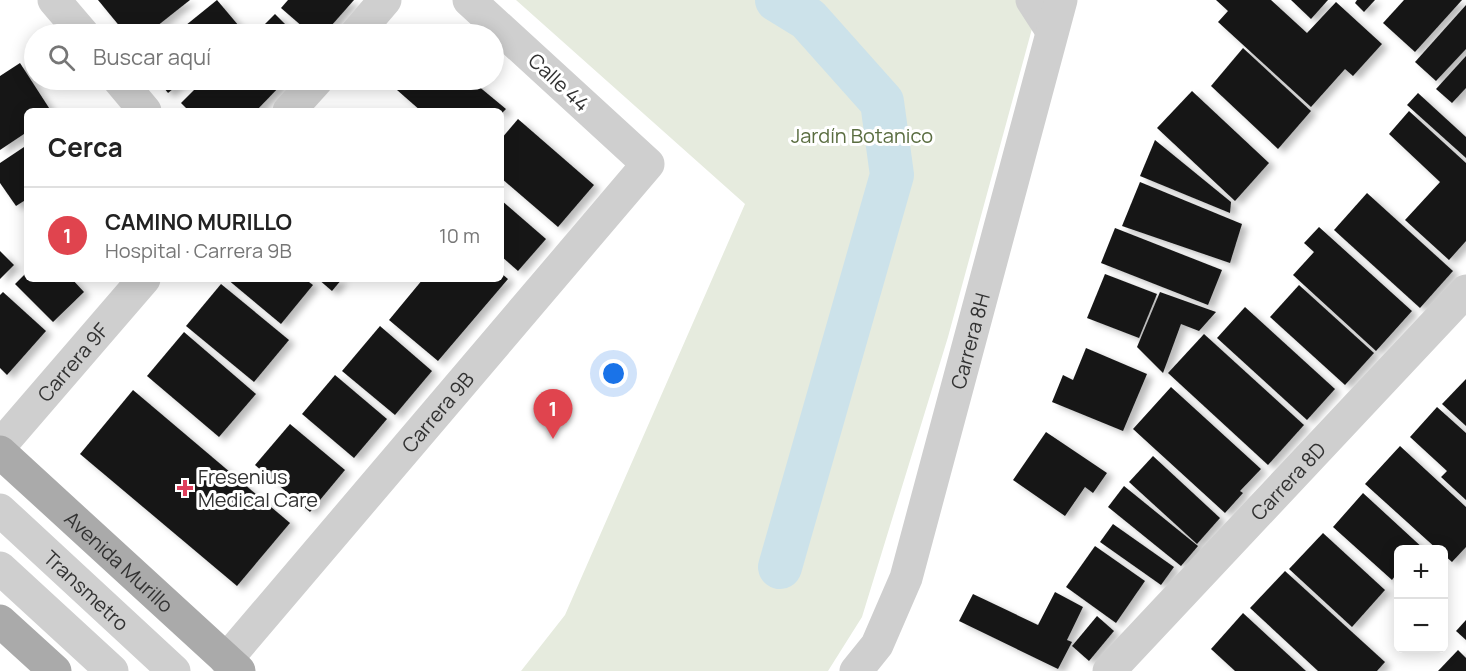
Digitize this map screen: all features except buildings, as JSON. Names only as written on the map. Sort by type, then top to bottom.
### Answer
[{"type":"main road","name":"Avenida Murillo","points":[[0,452],[233,665]]},
{"type":"main road","points":[[0,621],[55,671]]},
{"type":"street","points":[[54,0],[74,24]]},
{"type":"street","points":[[365,24],[386,0]]},
{"type":"street","name":"Calle 44","points":[[470,0],[496,24]]},
{"type":"street","points":[[1032,0],[1052,31]]},
{"type":"street","name":"Carrera 8H","points":[[856,671],[877,645],[906,578],[1061,0]]},
{"type":"street","name":"Calle 44","points":[[504,31],[648,164]]},
{"type":"street","points":[[127,90],[142,108]]},
{"type":"street","points":[[292,108],[308,90]]},
{"type":"street","name":"Carrera 9B","points":[[233,665],[648,164]]},
{"type":"street","name":"Carrera 9F","points":[[0,446],[141,282]]},
{"type":"street","name":"Carrera 8D","points":[[1109,671],[1466,291]]},
{"type":"street","name":"Transmetro","points":[[0,510],[174,671]]},
{"type":"street","points":[[0,568],[112,671]]},
{"type":"green space","name":"Jardín Botanico","points":[[516,0],[1016,0],[1033,25],[948,337],[862,617],[828,671],[521,671],[565,615],[745,204]]},
{"type":"waterway","points":[[777,0],[808,19],[882,102],[892,175],[780,567]]},
{"type":"place","name":"CAMINO MURILLO","points":[[553,439]]},
{"type":"place","name":"Fresenius Medical Care","points":[[185,488]]}]
